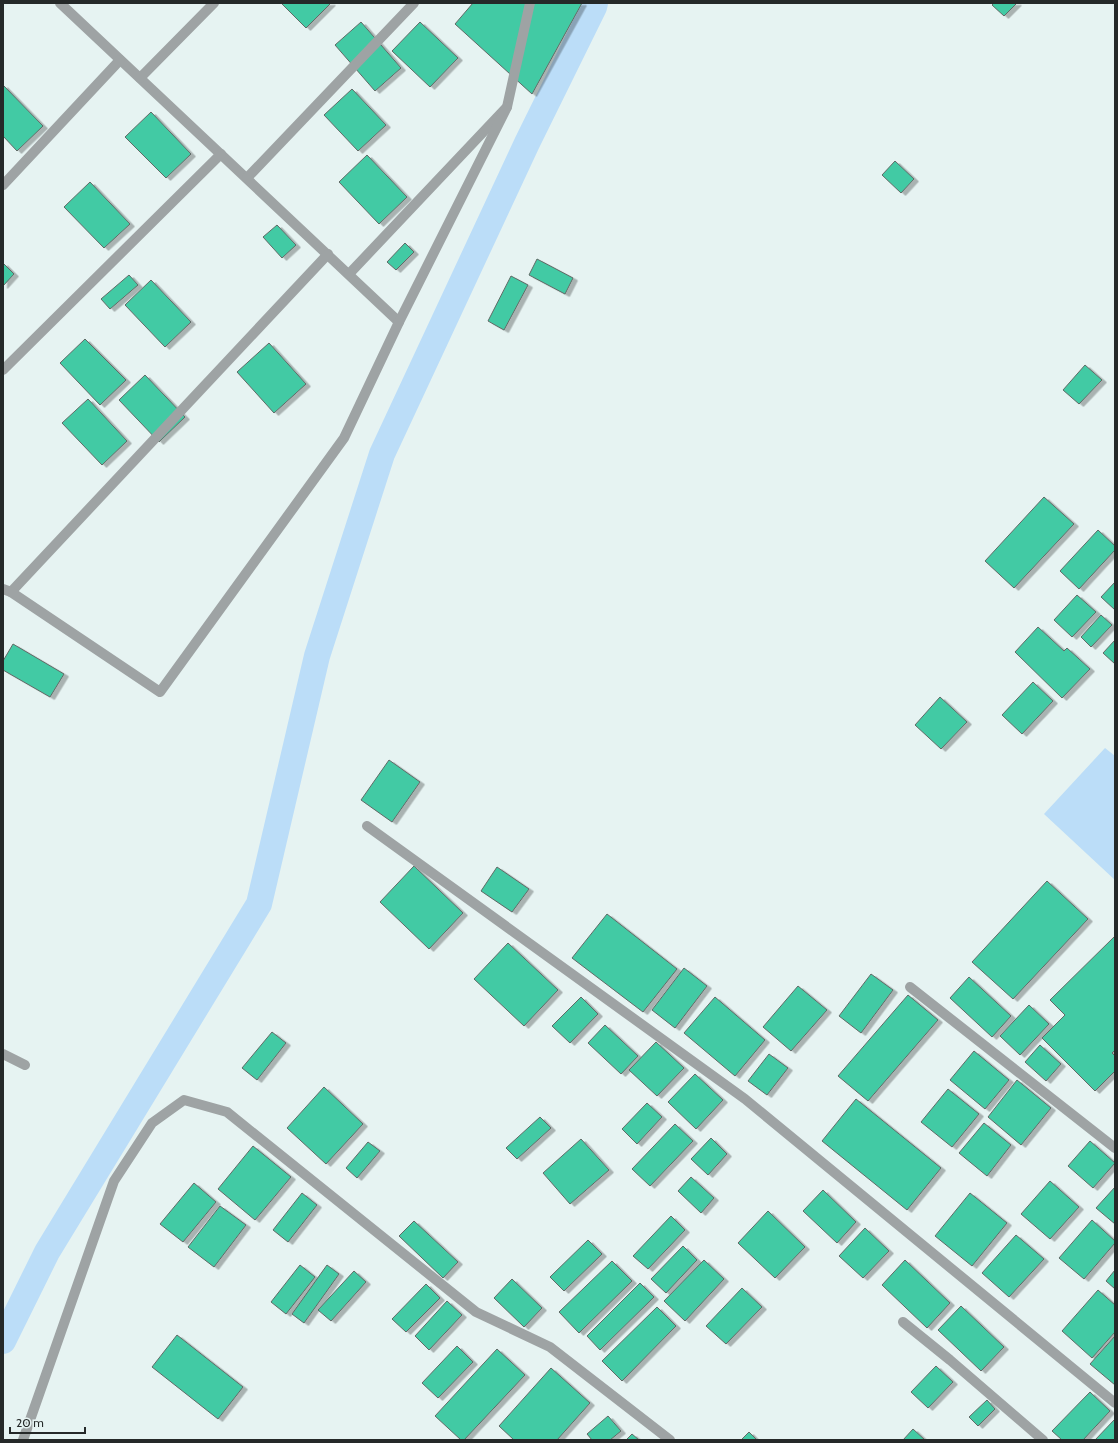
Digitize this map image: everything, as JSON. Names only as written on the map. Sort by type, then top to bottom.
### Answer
[{"type":"street","points":[[60,3],[399,322]]},
{"type":"street","points":[[140,78],[214,3]]},
{"type":"street","points":[[247,178],[414,3]]},
{"type":"street","points":[[328,254],[7,590],[160,692],[344,438],[399,322],[507,107],[530,3]]},
{"type":"street","points":[[3,185],[120,60]]},
{"type":"street","points":[[349,274],[507,107]]},
{"type":"street","points":[[3,370],[221,154]]},
{"type":"street","points":[[367,826],[745,1099],[1115,1403]]},
{"type":"street","points":[[910,987],[1115,1148]]},
{"type":"street","points":[[3,1054],[25,1065]]},
{"type":"street","points":[[23,1440],[114,1181],[152,1123],[184,1100],[227,1112],[476,1312],[550,1347],[670,1440]]},
{"type":"street","points":[[903,1322],[950,1360],[1043,1440]]},
{"type":"water","points":[[1105,748],[1115,756],[1115,880],[1044,814]]},
{"type":"building","points":[[281,3],[331,3],[306,28]]},
{"type":"building","points":[[473,3],[582,3],[532,94],[455,24]]},
{"type":"building","points":[[994,3],[1017,3],[1004,16],[992,5]]},
{"type":"building","points":[[361,22],[401,68],[375,91],[335,45]]},
{"type":"building","points":[[420,22],[458,58],[430,87],[392,51]]},
{"type":"building","points":[[3,85],[43,126],[17,151],[3,136]]},
{"type":"building","points":[[352,89],[386,125],[358,151],[324,115]]},
{"type":"building","points":[[151,112],[191,154],[166,178],[125,137]]},
{"type":"building","points":[[367,155],[407,197],[379,224],[339,182]]},
{"type":"building","points":[[895,161],[914,179],[901,193],[882,175]]},
{"type":"building","points":[[90,182],[130,224],[104,248],[64,207]]},
{"type":"building","points":[[277,225],[296,245],[282,258],[263,237]]},
{"type":"building","points":[[405,243],[414,252],[396,270],[387,262]]},
{"type":"building","points":[[537,259],[573,278],[565,294],[529,275]]},
{"type":"building","points":[[3,263],[14,274],[3,286]]},
{"type":"building","points":[[129,275],[138,285],[110,309],[101,299]]},
{"type":"building","points":[[511,276],[528,285],[504,330],[488,321]]},
{"type":"building","points":[[151,280],[191,322],[165,347],[125,305]]},
{"type":"building","points":[[85,339],[126,380],[100,405],[60,363]]},
{"type":"building","points":[[269,343],[306,384],[274,413],[237,372]]},
{"type":"building","points":[[1085,365],[1102,380],[1079,404],[1063,390]]},
{"type":"building","points":[[145,375],[185,417],[159,442],[119,400]]},
{"type":"building","points":[[88,399],[127,441],[102,465],[62,423]]},
{"type":"building","points":[[1044,497],[1074,524],[1014,588],[985,561]]},
{"type":"building","points":[[1098,530],[1115,546],[1115,550],[1079,589],[1060,571]]},
{"type":"building","points":[[1115,582],[1115,610],[1101,597]]},
{"type":"building","points":[[1077,595],[1096,612],[1072,637],[1054,620]]},
{"type":"building","points":[[1101,615],[1112,625],[1091,647],[1081,637]]},
{"type":"building","points":[[1038,627],[1064,651],[1067,648],[1090,669],[1062,698],[1015,652]]},
{"type":"building","points":[[1115,640],[1115,664],[1103,653]]},
{"type":"building","points":[[13,644],[64,674],[50,697],[3,670],[3,661]]},
{"type":"building","points":[[1033,682],[1053,701],[1022,734],[1002,715]]},
{"type":"building","points":[[940,697],[967,722],[941,749],[915,725]]},
{"type":"building","points":[[389,760],[420,782],[392,822],[361,800]]},
{"type":"building","points":[[414,866],[463,913],[429,949],[380,902]]},
{"type":"building","points":[[497,867],[529,889],[512,912],[481,891]]},
{"type":"building","points":[[1047,881],[1088,919],[1013,999],[972,962]]},
{"type":"building","points":[[607,914],[677,969],[643,1012],[572,958]]},
{"type":"building","points":[[1115,936],[1115,1050],[1112,1053],[1115,1056],[1115,1071],[1095,1091],[1042,1038],[1065,1015],[1050,1000]]},
{"type":"building","points":[[508,943],[558,990],[524,1026],[474,979]]},
{"type":"building","points":[[684,968],[707,986],[675,1028],[652,1010]]},
{"type":"building","points":[[871,974],[893,990],[861,1033],[839,1016]]},
{"type":"building","points":[[969,977],[1011,1016],[992,1037],[950,998]]},
{"type":"building","points":[[798,986],[827,1010],[791,1051],[763,1027]]},
{"type":"building","points":[[908,995],[938,1020],[868,1101],[838,1076]]},
{"type":"building","points":[[581,997],[598,1014],[570,1043],[552,1026]]},
{"type":"building","points":[[715,997],[765,1040],[735,1076],[684,1033]]},
{"type":"building","points":[[1029,1005],[1049,1024],[1020,1055],[1000,1036]]},
{"type":"building","points":[[605,1025],[638,1056],[621,1074],[588,1043]]},
{"type":"building","points":[[272,1032],[286,1043],[257,1080],[242,1068]]},
{"type":"building","points":[[656,1042],[684,1068],[657,1096],[629,1070]]},
{"type":"building","points":[[1040,1045],[1061,1064],[1046,1081],[1025,1062]]},
{"type":"building","points":[[974,1051],[1009,1080],[985,1109],[950,1080]]},
{"type":"building","points":[[769,1054],[788,1068],[767,1095],[748,1081]]},
{"type":"building","points":[[695,1074],[723,1100],[696,1129],[668,1102]]},
{"type":"building","points":[[1017,1080],[1051,1108],[1021,1145],[988,1117]]},
{"type":"building","points":[[324,1087],[363,1124],[326,1164],[287,1128]]},
{"type":"building","points":[[948,1089],[979,1114],[952,1147],[921,1122]]},
{"type":"building","points":[[856,1099],[941,1168],[907,1210],[822,1141]]},
{"type":"building","points":[[647,1103],[662,1117],[637,1144],[622,1129]]},
{"type":"building","points":[[540,1117],[551,1128],[517,1159],[506,1148]]},
{"type":"building","points":[[984,1123],[1011,1145],[987,1176],[959,1153]]},
{"type":"building","points":[[675,1124],[693,1141],[650,1186],[632,1169]]},
{"type":"building","points":[[711,1138],[727,1154],[708,1175],[691,1159]]},
{"type":"building","points":[[581,1139],[609,1170],[570,1204],[543,1173]]},
{"type":"building","points":[[1090,1141],[1115,1163],[1093,1188],[1068,1166]]},
{"type":"building","points":[[368,1142],[380,1151],[357,1178],[346,1168]]},
{"type":"building","points":[[253,1146],[291,1177],[255,1220],[218,1189]]},
{"type":"building","points":[[691,1177],[714,1198],[701,1213],[678,1191]]},
{"type":"building","points":[[1050,1181],[1079,1207],[1050,1239],[1021,1214]]},
{"type":"building","points":[[194,1183],[216,1202],[183,1242],[160,1224]]},
{"type":"building","points":[[1115,1187],[1115,1224],[1096,1208]]},
{"type":"building","points":[[823,1190],[856,1222],[837,1243],[803,1211]]},
{"type":"building","points":[[302,1193],[317,1205],[288,1242],[273,1230]]},
{"type":"building","points":[[970,1193],[1007,1223],[972,1266],[935,1236]]},
{"type":"building","points":[[220,1206],[246,1225],[214,1267],[188,1247]]},
{"type":"building","points":[[768,1211],[805,1247],[775,1278],[738,1243]]},
{"type":"building","points":[[671,1216],[685,1230],[648,1269],[633,1256]]},
{"type":"building","points":[[1092,1220],[1115,1241],[1115,1243],[1084,1279],[1059,1258]]},
{"type":"building","points":[[414,1221],[458,1262],[443,1278],[399,1236]]},
{"type":"building","points":[[865,1228],[889,1251],[863,1278],[839,1256]]},
{"type":"building","points":[[1016,1235],[1044,1259],[1009,1297],[982,1273]]},
{"type":"building","points":[[588,1240],[602,1254],[564,1291],[550,1277]]},
{"type":"building","points":[[683,1246],[697,1260],[666,1293],[651,1279]]},
{"type":"building","points":[[704,1260],[724,1279],[685,1321],[664,1301]]},
{"type":"building","points":[[905,1260],[950,1303],[927,1328],[882,1285]]},
{"type":"building","points":[[612,1261],[632,1281],[579,1333],[559,1312]]},
{"type":"building","points":[[300,1265],[315,1277],[286,1314],[271,1302]]},
{"type":"building","points":[[327,1265],[339,1274],[304,1323],[292,1314]]},
{"type":"building","points":[[1115,1270],[1115,1289],[1106,1281]]},
{"type":"building","points":[[354,1271],[366,1282],[331,1321],[318,1310]]},
{"type":"building","points":[[512,1279],[542,1308],[524,1327],[494,1298]]},
{"type":"building","points":[[640,1283],[654,1297],[600,1350],[587,1336]]},
{"type":"building","points":[[426,1284],[440,1298],[406,1332],[392,1319]]},
{"type":"building","points":[[742,1288],[762,1307],[726,1344],[706,1326]]},
{"type":"building","points":[[1098,1290],[1115,1305],[1115,1332],[1092,1358],[1062,1331]]},
{"type":"building","points":[[447,1301],[462,1315],[429,1350],[415,1336]]},
{"type":"building","points":[[961,1306],[1004,1347],[981,1371],[938,1330]]},
{"type":"building","points":[[657,1307],[676,1326],[622,1381],[602,1361]]},
{"type":"building","points":[[177,1335],[243,1387],[218,1419],[152,1367]]},
{"type":"building","points":[[1115,1336],[1115,1385],[1090,1364]]},
{"type":"building","points":[[457,1346],[473,1362],[438,1398],[422,1383]]},
{"type":"building","points":[[497,1349],[525,1375],[464,1440],[461,1440],[435,1416]]},
{"type":"building","points":[[936,1366],[953,1382],[928,1408],[911,1392]]},
{"type":"building","points":[[551,1368],[590,1403],[557,1440],[514,1440],[499,1426]]},
{"type":"building","points":[[1090,1392],[1110,1411],[1083,1440],[1062,1440],[1052,1431]]},
{"type":"building","points":[[987,1400],[995,1409],[978,1426],[969,1417]]},
{"type":"building","points":[[608,1416],[621,1431],[610,1440],[592,1440],[587,1434]]},
{"type":"building","points":[[1115,1419],[1115,1440],[1095,1440]]},
{"type":"building","points":[[913,1429],[925,1440],[903,1440]]},
{"type":"building","points":[[749,1432],[757,1440],[741,1440]]},
{"type":"building","points":[[632,1434],[639,1440],[626,1440]]},
{"type":"waterway","points":[[3,1341],[47,1252],[259,904],[317,656],[382,454],[527,143],[595,3]]}]
